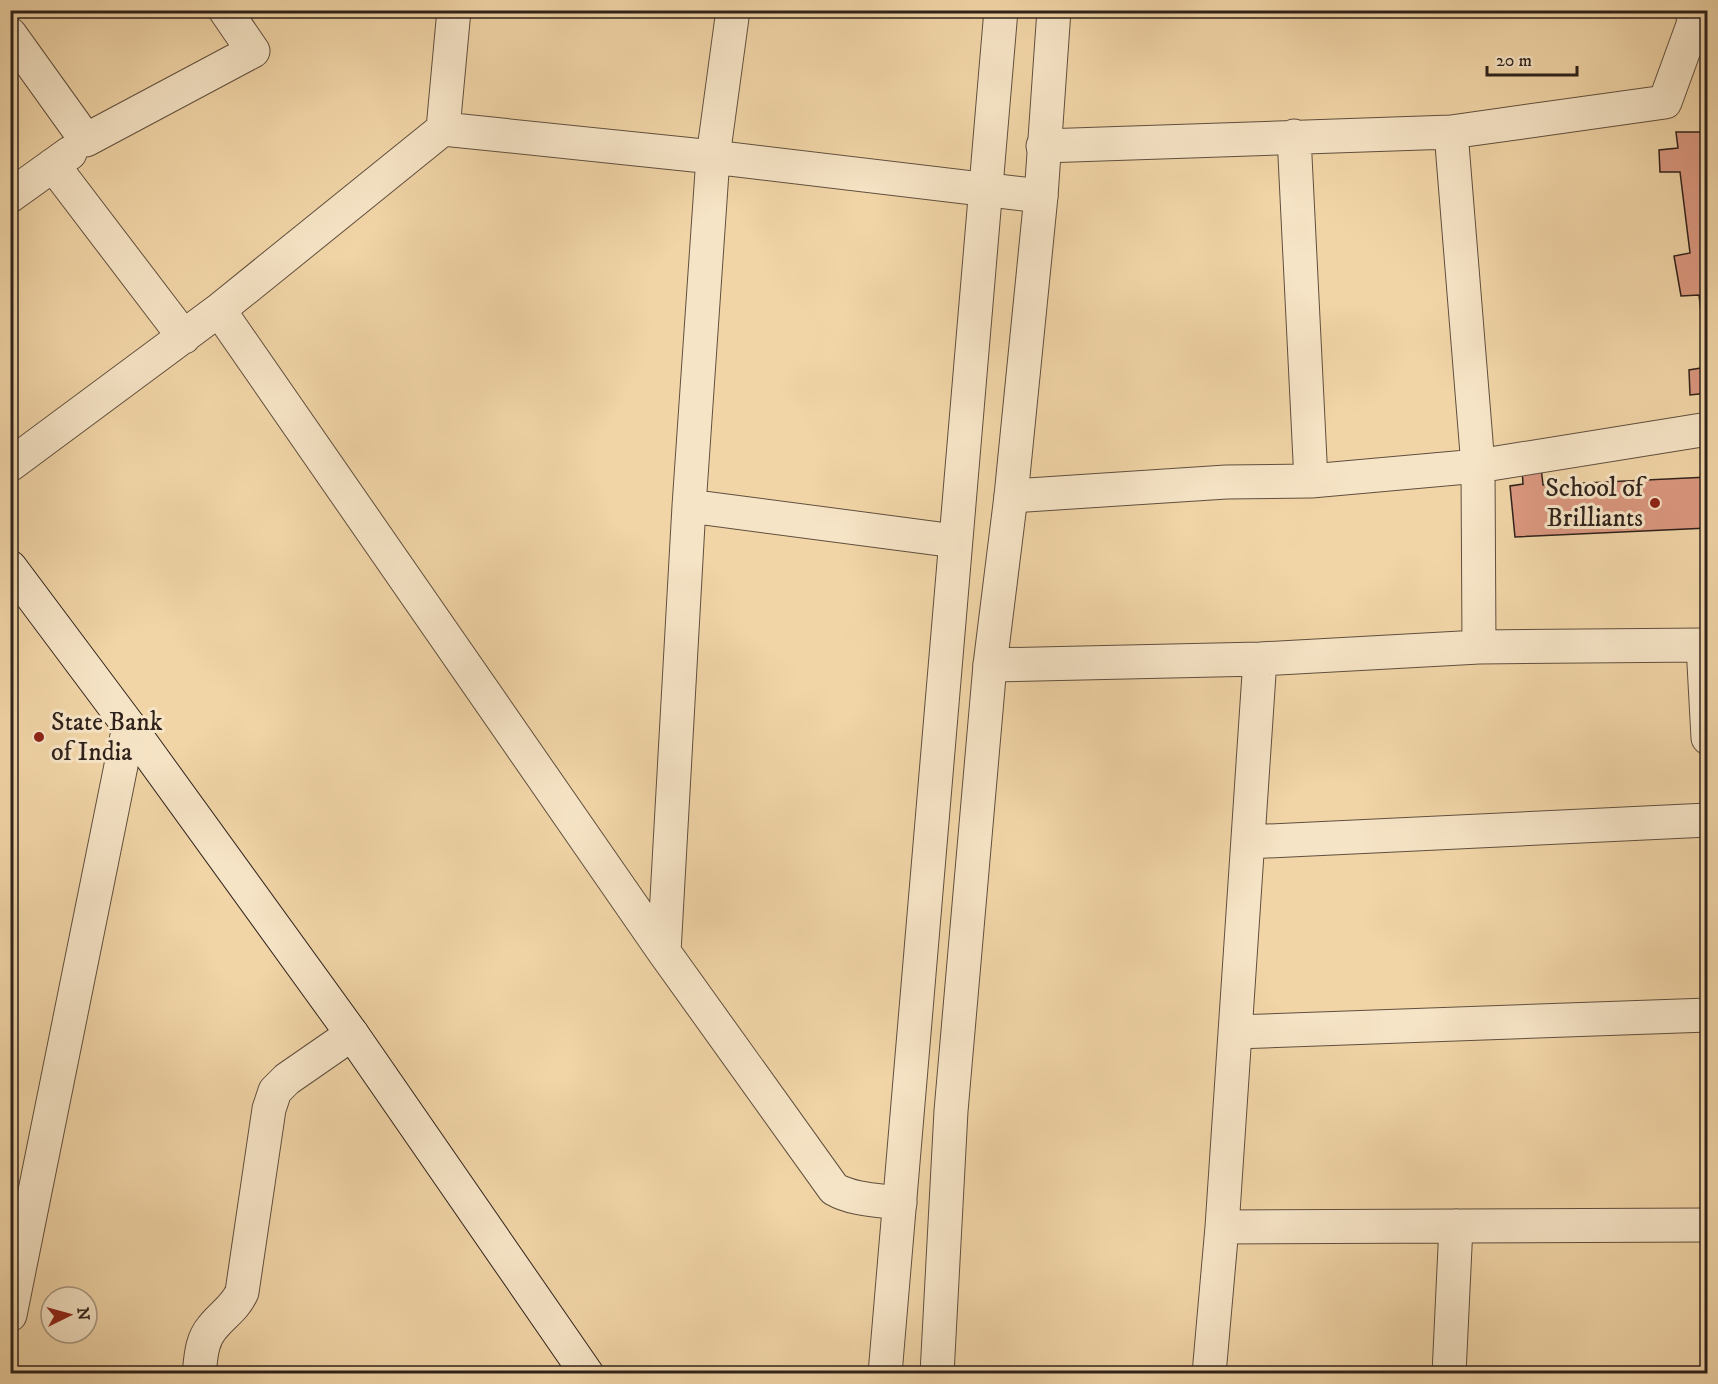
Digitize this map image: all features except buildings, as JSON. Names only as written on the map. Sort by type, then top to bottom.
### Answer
[{"type":"street","points":[[10,196],[86,140],[252,51],[225,10]]},
{"type":"street","points":[[443,129],[454,10]]},
{"type":"street","points":[[664,952],[689,506],[713,157],[733,10]]},
{"type":"street","points":[[885,1374],[1001,10]]},
{"type":"street","points":[[937,1374],[951,1111],[990,665],[1011,496],[1041,196],[1054,10]]},
{"type":"street","points":[[1043,146],[1452,132],[1665,102],[1693,25],[1694,10]]},
{"type":"street","points":[[10,34],[86,140]]},
{"type":"street","points":[[10,465],[219,310],[443,129],[713,157],[1041,196]]},
{"type":"street","points":[[1452,132],[1478,466],[1479,647]]},
{"type":"street","points":[[1294,136],[1311,481]]},
{"type":"street","points":[[53,165],[183,337]]},
{"type":"street","points":[[219,310],[664,952],[834,1189],[857,1197],[900,1203]]},
{"type":"street","points":[[1011,496],[1226,482],[1311,481],[1478,466],[1707,429]]},
{"type":"street","points":[[689,506],[955,541]]},
{"type":"street","points":[[10,567],[129,726],[352,1034],[587,1374]]},
{"type":"street","points":[[990,665],[1260,659],[1479,647],[1705,644],[1707,738]]},
{"type":"street","points":[[1209,1374],[1222,1227],[1260,659]]},
{"type":"street","points":[[10,1315],[129,726]]},
{"type":"street","points":[[1248,842],[1707,820]]},
{"type":"street","points":[[1235,1032],[1707,1015]]},
{"type":"street","points":[[199,1374],[205,1339],[212,1328],[237,1304],[242,1292],[268,1109],[276,1091],[287,1079],[352,1034]]},
{"type":"street","points":[[1222,1227],[1707,1225]]},
{"type":"street","points":[[1449,1374],[1456,1226]]},
{"type":"place","name":"School of Brilliants","points":[[1655,503]]},
{"type":"place","name":"State Bank of India","points":[[39,737]]}]
